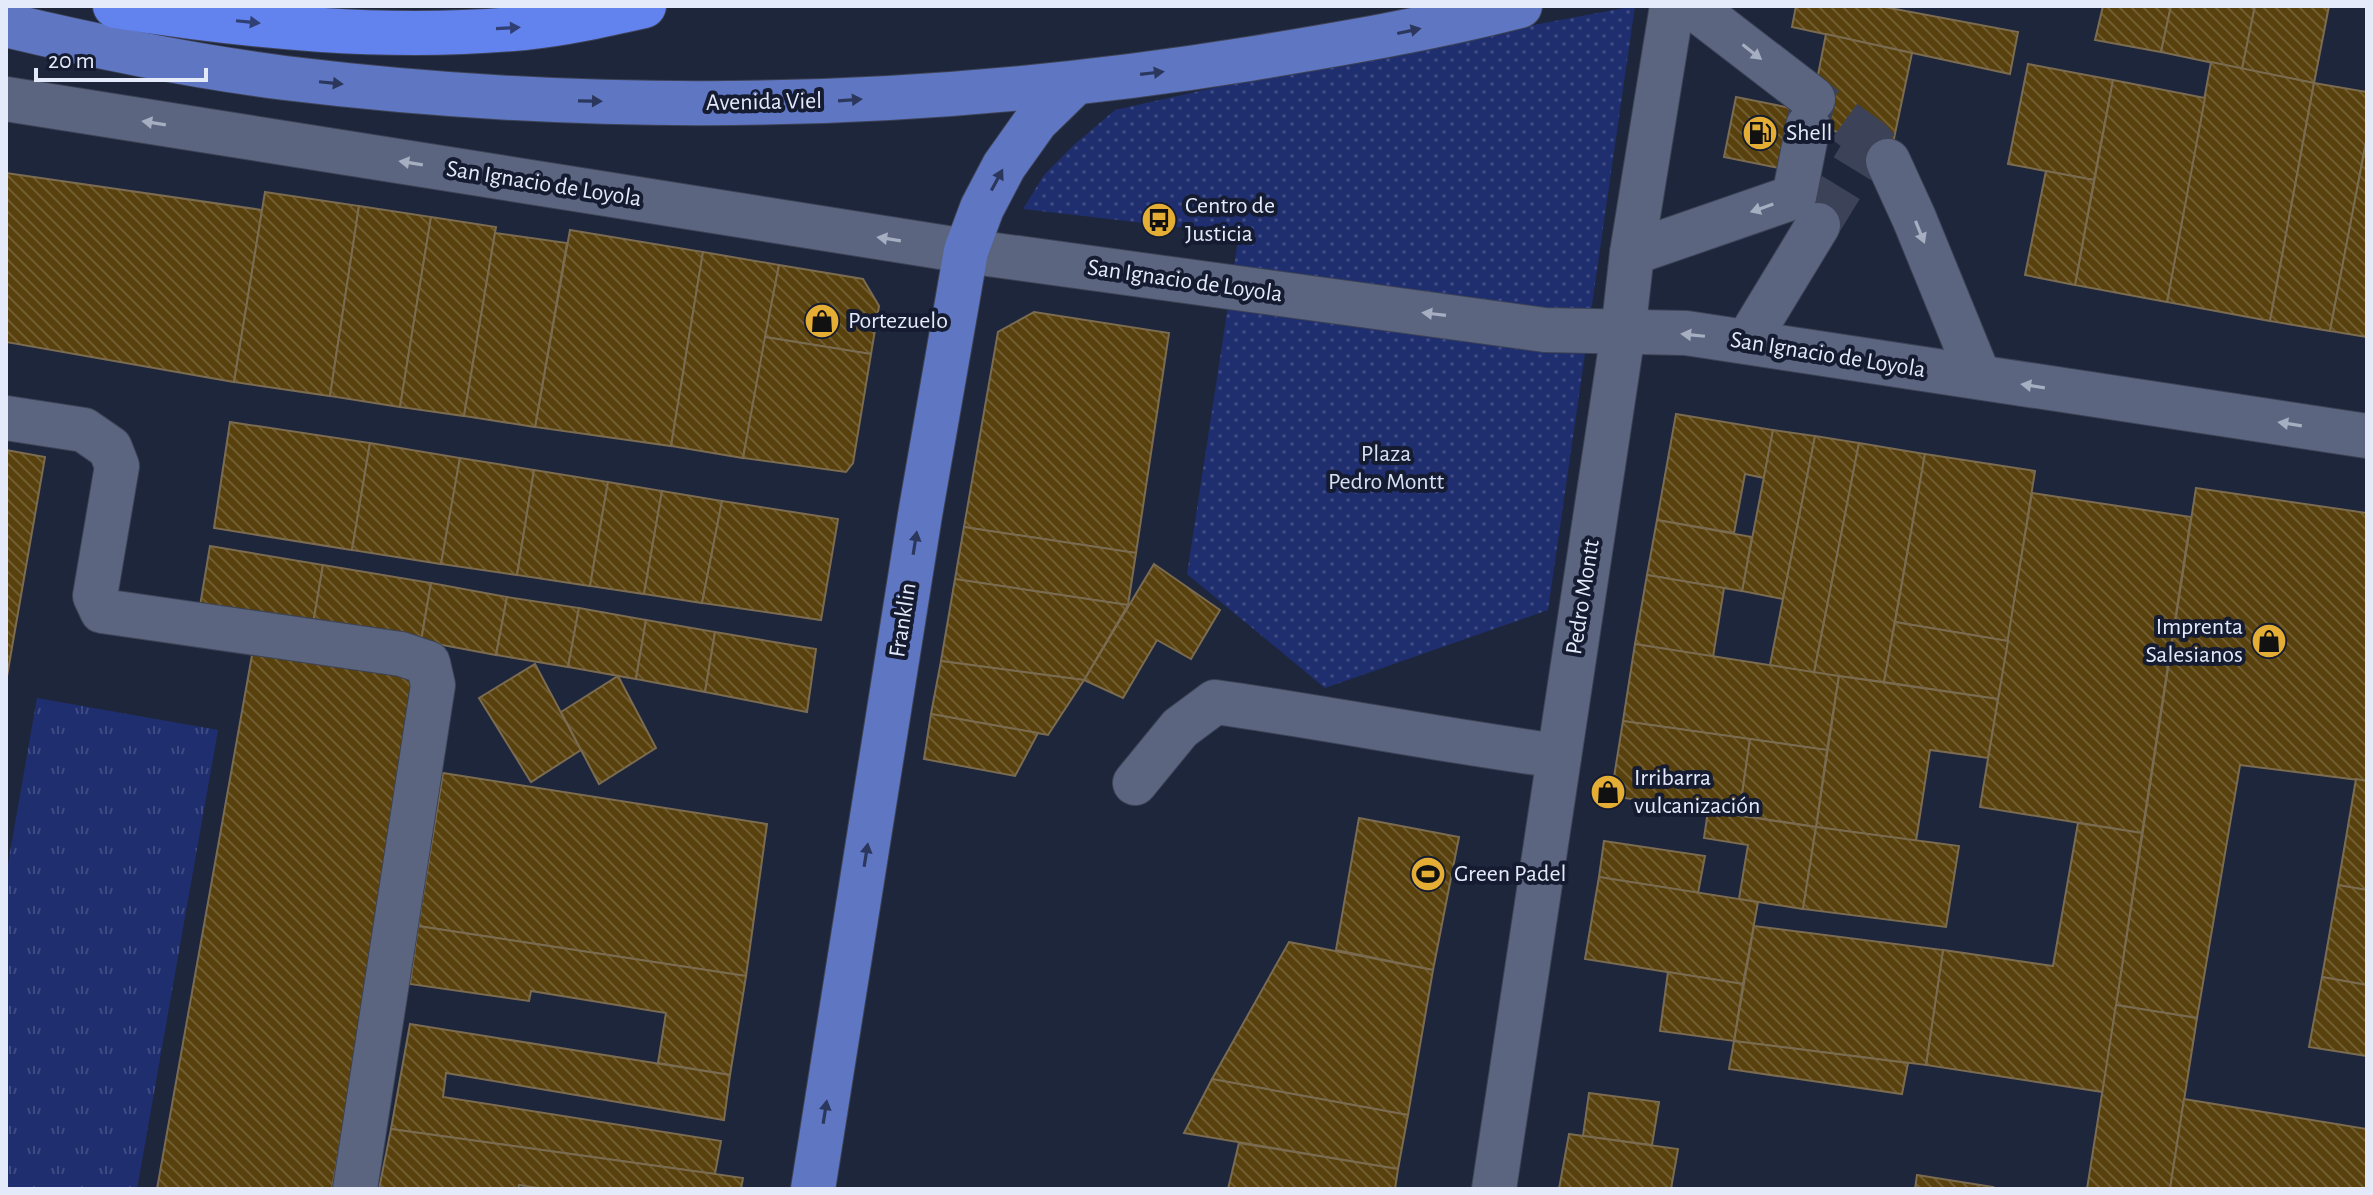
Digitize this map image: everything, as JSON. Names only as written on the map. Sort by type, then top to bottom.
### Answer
[{"type":"highway","points":[[115,6],[300,28],[375,32],[524,28],[644,6]]},
{"type":"main road","name":"Avenida Viel","points":[[6,25],[149,57],[283,78],[417,92],[554,101],[691,104],[836,100],[1075,83],[1317,48],[1397,34],[1520,6]]},
{"type":"main road","name":"Franklin","points":[[813,1189],[920,515],[966,251],[982,208],[1004,166],[1036,121],[1075,83]]},
{"type":"street","name":"Pedro Montt","points":[[1494,1189],[1623,333],[1632,253],[1672,6]]},
{"type":"street","points":[[1632,253],[1794,197],[1810,112],[1692,6]]},
{"type":"street","name":"San Ignacio de Loyola","points":[[6,99],[966,251],[1545,330],[1686,333],[2367,436]]},
{"type":"street","points":[[1888,161],[1979,377]]},
{"type":"street","points":[[1747,342],[1818,225]]},
{"type":"street","points":[[6,418],[84,430],[110,448],[117,466],[95,596],[102,611],[401,654],[428,663],[433,685],[355,1189]]},
{"type":"street","points":[[1135,783],[1180,728],[1215,702],[1464,744],[1559,756]]},
{"type":"green space","name":"Plaza Pedro Montt","points":[[1635,6],[1548,610],[1325,688],[1187,574],[1239,234],[1023,209],[1044,175],[1115,110],[1289,71]]},
{"type":"green space","points":[[37,698],[218,730],[137,1189],[6,1189],[6,875]]},
{"type":"building","points":[[1796,6],[1879,6],[2018,32],[2010,74],[1792,27]]},
{"type":"building","points":[[2103,6],[2171,6],[2161,52],[2095,40]]},
{"type":"building","points":[[2171,6],[2255,6],[2242,69],[2161,52]]},
{"type":"building","points":[[2255,6],[2329,6],[2314,83],[2242,69]]},
{"type":"building","points":[[1826,34],[1912,53],[1893,143],[1808,126]]},
{"type":"building","points":[[2211,62],[2314,83],[2270,321],[2167,302]]},
{"type":"building","points":[[2028,64],[2113,80],[2094,180],[2008,164]]},
{"type":"building","points":[[2113,80],[2205,98],[2167,302],[2075,285]]},
{"type":"building","points":[[2314,83],[2367,92],[2367,137],[2330,331],[2270,321]]},
{"type":"building","name":"Shell","points":[[1736,97],[1796,109],[1784,169],[1724,157]]},
{"type":"building","points":[[2367,137],[2367,337],[2330,331]]},
{"type":"building","points":[[2046,171],[2094,180],[2075,285],[2025,275]]},
{"type":"building","points":[[6,173],[262,210],[234,382],[6,342]]},
{"type":"building","points":[[265,192],[359,206],[330,396],[234,382]]},
{"type":"building","points":[[359,206],[431,217],[400,407],[330,396]]},
{"type":"building","points":[[431,217],[496,227],[464,416],[400,407]]},
{"type":"building","points":[[570,230],[703,252],[671,446],[535,427]]},
{"type":"building","points":[[495,233],[567,243],[535,427],[464,416]]},
{"type":"building","points":[[703,252],[779,265],[743,458],[671,446]]},
{"type":"building","name":"Portezuelo","points":[[779,265],[863,279],[879,306],[871,354],[765,337]]},
{"type":"building","points":[[1034,312],[1169,333],[1136,553],[964,527],[998,332]]},
{"type":"building","points":[[765,337],[871,354],[853,463],[846,472],[743,458]]},
{"type":"building","points":[[1676,414],[1773,430],[1764,478],[1745,474],[1734,533],[1657,520]]},
{"type":"building","points":[[230,422],[370,443],[352,550],[214,528]]},
{"type":"building","points":[[1773,430],[1815,436],[1783,599],[1742,591]]},
{"type":"building","points":[[1815,436],[1859,443],[1814,673],[1770,665]]},
{"type":"building","points":[[370,443],[460,458],[441,564],[352,550]]},
{"type":"building","points":[[1859,443],[1925,454],[1884,682],[1814,673]]},
{"type":"building","points":[[6,450],[45,457],[6,682]]},
{"type":"building","points":[[1925,454],[2035,471],[2008,641],[1895,622]]},
{"type":"building","points":[[460,458],[534,470],[517,575],[441,564]]},
{"type":"building","points":[[534,470],[608,482],[590,586],[517,575]]},
{"type":"building","points":[[608,482],[662,491],[644,594],[590,586]]},
{"type":"building","name":"Imprenta Salesianos","points":[[2196,488],[2367,513],[2367,781],[2240,765],[2197,1018],[2116,1005]]},
{"type":"building","points":[[662,491],[722,501],[702,603],[644,594]]},
{"type":"building","points":[[2032,493],[2191,517],[2142,833],[1980,807]]},
{"type":"building","points":[[722,501],[838,519],[821,620],[702,603]]},
{"type":"building","points":[[1657,520],[1752,537],[1742,591],[1647,575]]},
{"type":"building","points":[[964,527],[1136,553],[1128,605],[955,579]]},
{"type":"building","points":[[210,546],[323,565],[313,624],[200,606]]},
{"type":"building","points":[[1154,564],[1220,610],[1191,659],[1157,640],[1123,698],[1084,680]]},
{"type":"building","points":[[323,565],[431,583],[421,641],[313,624]]},
{"type":"building","points":[[1647,575],[1724,588],[1713,657],[1635,644]]},
{"type":"building","points":[[955,579],[1128,605],[1084,680],[941,661]]},
{"type":"building","points":[[431,583],[507,597],[496,655],[421,641]]},
{"type":"building","points":[[507,597],[579,608],[568,667],[496,655]]},
{"type":"building","points":[[579,608],[646,620],[636,679],[568,667]]},
{"type":"building","points":[[646,620],[715,632],[705,692],[636,679]]},
{"type":"building","points":[[1895,622],[2008,641],[1998,699],[1884,682]]},
{"type":"building","points":[[715,632],[816,649],[807,712],[705,692]]},
{"type":"building","points":[[254,644],[423,678],[332,1189],[157,1189]]},
{"type":"building","points":[[1635,644],[1839,676],[1827,750],[1623,721]]},
{"type":"building","points":[[941,661],[1084,680],[1048,735],[931,714]]},
{"type":"building","points":[[535,664],[581,750],[531,782],[479,698]]},
{"type":"building","points":[[618,676],[656,748],[599,784],[561,712]]},
{"type":"building","points":[[1839,676],[1998,699],[1988,758],[1930,750],[1916,841],[1816,827]]},
{"type":"building","points":[[931,714],[1038,733],[1015,776],[924,759]]},
{"type":"building","points":[[1623,721],[1750,739],[1739,815],[1611,796]]},
{"type":"building","points":[[1750,739],[1827,750],[1816,827],[1739,815]]},
{"type":"building","points":[[443,773],[767,824],[746,976],[418,926]]},
{"type":"building","points":[[2356,779],[2367,781],[2367,890],[2338,885]]},
{"type":"building","points":[[1708,811],[1816,827],[1803,909],[1739,899],[1748,845],[1704,838]]},
{"type":"building","points":[[1359,818],[1459,837],[1433,970],[1336,950]]},
{"type":"building","points":[[2078,823],[2142,833],[2103,1092],[1926,1065],[1943,950],[2053,966]]},
{"type":"building","points":[[1816,827],[1959,846],[1946,927],[1803,909]]},
{"type":"building","points":[[1604,841],[1705,856],[1698,893],[1599,877]]},
{"type":"building","points":[[1599,877],[1758,902],[1743,984],[1585,959]]},
{"type":"building","points":[[2338,885],[2367,890],[2367,985],[2322,977]]},
{"type":"building","points":[[418,926],[746,976],[730,1075],[658,1063],[666,1013],[531,991],[529,1001],[410,984]]},
{"type":"building","points":[[1754,926],[1943,950],[1926,1065],[1734,1041]]},
{"type":"building","points":[[1289,942],[1433,970],[1408,1115],[1212,1079]]},
{"type":"building","points":[[1668,972],[1743,984],[1734,1041],[1660,1031]]},
{"type":"building","points":[[2322,977],[2367,985],[2367,1056],[2309,1047]]},
{"type":"building","points":[[2116,1005],[2197,1018],[2170,1189],[2087,1189]]},
{"type":"building","points":[[410,1024],[730,1075],[724,1120],[446,1073],[443,1097],[721,1141],[715,1174],[391,1129]]},
{"type":"building","points":[[1734,1041],[1908,1063],[1902,1094],[1729,1069]]},
{"type":"building","points":[[1212,1079],[1408,1115],[1398,1169],[1184,1133]]},
{"type":"building","points":[[1589,1093],[1659,1102],[1652,1145],[1583,1136]]},
{"type":"building","points":[[2184,1099],[2367,1129],[2367,1189],[2170,1189]]},
{"type":"building","points":[[391,1129],[743,1178],[741,1189],[543,1189],[519,1185],[518,1189],[379,1189]]},
{"type":"building","points":[[1569,1134],[1678,1149],[1671,1189],[1559,1189]]},
{"type":"building","points":[[1239,1143],[1398,1169],[1395,1189],[1228,1189]]},
{"type":"building","points":[[1917,1175],[1993,1187],[1915,1189]]},
{"type":"tunnel","points":[[1808,126],[1813,99],[1870,140],[1888,161]]},
{"type":"tunnel","points":[[1818,225],[1870,140]]},
{"type":"place","name":"Shell","points":[[1760,133]]},
{"type":"place","name":"Centro de Justicia","points":[[1159,220]]},
{"type":"place","name":"Portezuelo","points":[[822,321]]},
{"type":"place","name":"Imprenta Salesianos","points":[[2269,641]]},
{"type":"place","name":"Irribarra vulcanización","points":[[1608,792]]},
{"type":"place","name":"Green Padel","points":[[1428,874]]}]
